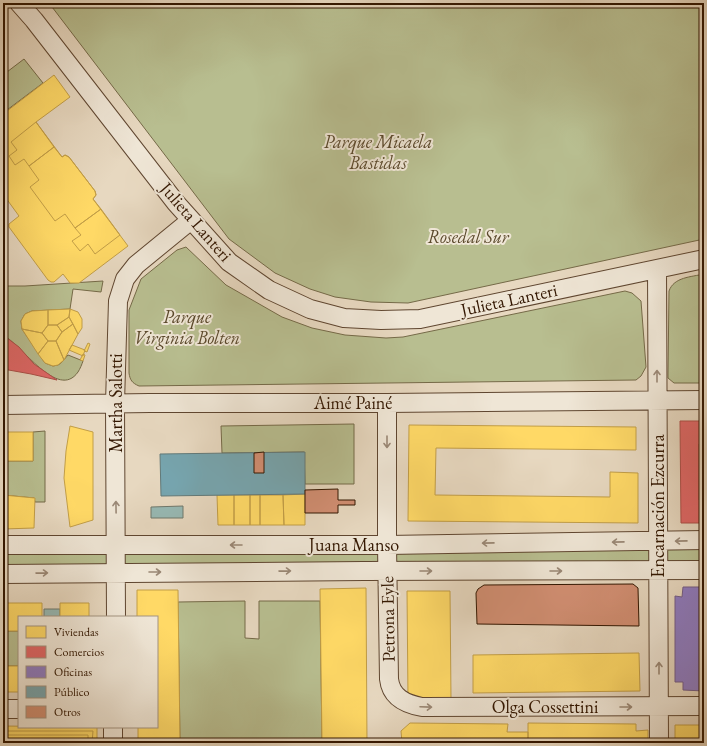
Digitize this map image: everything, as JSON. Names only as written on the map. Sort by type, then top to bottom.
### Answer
[{"type":"street","name":"Julieta Lanteri","points":[[19,3],[191,220],[229,262],[269,290],[310,309],[344,318],[381,320],[420,319],[704,259]]},
{"type":"street","name":"Julieta Lanteri","points":[[26,3],[34,20]]},
{"type":"street","name":"Martha Salotti","points":[[116,616],[115,403],[118,308],[122,285],[136,265],[191,220]]},
{"type":"street","name":"Encarnación Ezcurra","points":[[657,269],[659,743]]},
{"type":"street","name":"Aimé Painé","points":[[3,405],[115,403],[387,403],[704,400]]},
{"type":"street","name":"Petrona Eyle","points":[[387,403],[387,571],[389,679],[392,691]]},
{"type":"street","name":"Juana Manso","points":[[3,546],[387,545],[704,540]]},
{"type":"street","name":"Juana Manso","points":[[3,574],[704,570]]},
{"type":"street","name":"Olga Cossettini","points":[[392,691],[402,701],[422,707],[704,706]]},
{"type":"street","points":[[3,709],[18,709]]},
{"type":"street","points":[[113,728],[113,743]]},
{"type":"green space","name":"Parque Micaela Bastidas","points":[[49,3],[704,3],[704,239],[408,303],[371,302],[335,297],[310,289],[275,273],[229,239]]},
{"type":"green space","points":[[24,59],[43,83],[3,113],[3,75]]},
{"type":"green space","name":"Parque Virginia Bolten","points":[[186,247],[226,285],[282,317],[312,328],[345,335],[386,338],[403,337],[625,291],[632,293],[641,301],[646,367],[641,376],[636,380],[139,386],[132,381],[129,373],[129,310],[141,279],[177,250]]},
{"type":"green space","points":[[704,274],[704,383],[674,383],[668,378],[669,291],[671,286],[679,280]]},
{"type":"green space","points":[[103,281],[101,292],[73,289],[70,309],[32,311],[25,314],[21,321],[22,329],[45,363],[53,366],[58,365],[68,355],[83,361],[78,372],[70,379],[60,380],[50,375],[40,368],[11,340],[3,335],[3,330],[6,330],[5,292],[3,292],[3,286]]},
{"type":"green space","points":[[354,424],[354,484],[305,484],[304,452],[222,453],[221,426]]},
{"type":"green space","points":[[45,431],[45,502],[35,502],[34,498],[3,495],[3,461],[33,461],[33,432]]},
{"type":"green space","points":[[704,549],[704,564],[3,568],[3,553]]},
{"type":"green space","points":[[245,601],[245,638],[259,639],[259,601],[320,601],[322,743],[180,743],[178,602]]},
{"type":"green space","points":[[3,631],[18,631],[18,666],[3,666]]},
{"type":"water","points":[[3,292],[5,292],[6,330],[3,330]]},
{"type":"water","points":[[183,506],[183,518],[151,518],[151,507]]},
{"type":"water","points":[[44,609],[60,609],[60,616],[44,616]]},
{"type":"building: Viviendas","points":[[54,75],[70,97],[36,122],[62,157],[65,155],[69,157],[95,191],[96,195],[93,199],[128,246],[79,283],[70,283],[63,274],[54,282],[48,280],[9,227],[9,224],[19,216],[3,194],[3,114]]},
{"type":"building: Viviendas","points":[[36,122],[54,147],[29,166],[24,159],[15,165],[9,156],[17,150],[11,142]]},
{"type":"building: Viviendas","points":[[54,147],[62,157],[65,155],[69,157],[95,191],[96,195],[93,199],[101,209],[75,228],[65,214],[55,221],[30,187],[39,180],[29,166]]},
{"type":"building: Viviendas","points":[[101,209],[120,235],[95,254],[88,244],[80,251],[72,241],[81,235],[75,228]]},
{"type":"building: Viviendas","points":[[70,309],[69,317],[57,325],[48,325],[48,310]]},
{"type":"building: Viviendas","points":[[70,309],[78,312],[82,319],[82,328],[78,334],[69,317]]},
{"type":"building: Viviendas","points":[[48,310],[48,325],[42,333],[22,329],[21,321],[25,314],[32,311]]},
{"type":"building: Viviendas","points":[[69,317],[73,324],[62,332],[57,325]]},
{"type":"building: Viviendas","points":[[73,324],[78,334],[64,360],[56,341],[62,332]]},
{"type":"building: Viviendas","points":[[48,325],[57,325],[62,332],[56,341],[48,341],[42,333]]},
{"type":"building: Viviendas","points":[[22,329],[42,333],[48,341],[38,354]]},
{"type":"building: Viviendas","points":[[48,341],[56,341],[64,360],[58,365],[53,366],[45,363],[38,354]]},
{"type":"building: Viviendas","points":[[88,343],[90,344],[87,352],[84,351]]},
{"type":"building: Viviendas","points":[[72,345],[85,350],[83,356],[69,350]]},
{"type":"building: Viviendas","points":[[3,353],[13,353],[13,361],[3,360]]},
{"type":"building: Viviendas","points":[[83,354],[85,355],[83,361],[80,360]]},
{"type":"building: Viviendas","points":[[409,425],[636,427],[636,450],[436,448],[435,495],[610,497],[610,472],[638,473],[638,523],[408,521]]},
{"type":"building: Viviendas","points":[[70,426],[93,432],[93,520],[70,527],[64,478]]},
{"type":"building: Viviendas","points":[[3,432],[33,432],[33,461],[3,461]]},
{"type":"building: Viviendas","points":[[305,494],[305,525],[284,525],[283,495]]},
{"type":"building: Viviendas","points":[[3,495],[35,498],[34,528],[3,529]]},
{"type":"building: Viviendas","points":[[217,495],[234,495],[234,525],[218,525]]},
{"type":"building: Viviendas","points":[[234,495],[250,495],[250,525],[234,525]]},
{"type":"building: Viviendas","points":[[250,495],[260,495],[260,525],[250,525]]},
{"type":"building: Viviendas","points":[[260,495],[283,495],[284,525],[260,525]]},
{"type":"building: Viviendas","points":[[366,588],[367,743],[322,743],[320,589]]},
{"type":"building: Viviendas","points":[[137,590],[178,590],[180,743],[138,743],[138,728],[158,728],[158,616],[137,616]]},
{"type":"building: Viviendas","points":[[407,591],[450,591],[451,698],[408,699]]},
{"type":"building: Viviendas","points":[[3,603],[42,603],[42,616],[18,616],[18,631],[3,631]]},
{"type":"building: Viviendas","points":[[60,603],[89,603],[89,616],[60,616]]},
{"type":"building: Viviendas","points":[[639,653],[640,691],[473,693],[473,655]]},
{"type":"building: Viviendas","points":[[3,666],[18,666],[18,692],[3,692]]},
{"type":"building: Viviendas","points":[[410,723],[508,724],[507,732],[528,732],[528,743],[402,743],[401,731]]},
{"type":"building: Viviendas","points":[[528,723],[636,724],[636,731],[648,730],[648,743],[528,743]]},
{"type":"building: Viviendas","points":[[675,725],[704,725],[704,743],[675,743]]},
{"type":"building: Viviendas","points":[[3,726],[18,726],[18,728],[97,728],[97,743],[3,743]]},
{"type":"building: Viviendas","points":[[3,731],[93,731],[92,743],[3,743]]},
{"type":"building: Viviendas","points":[[3,735],[88,735],[88,743],[3,743]]},
{"type":"building: Comercios","points":[[3,335],[19,347],[34,364],[57,380],[3,369]]},
{"type":"building: Comercios","points":[[680,421],[704,421],[704,444],[699,444],[699,500],[704,500],[704,523],[681,523]]},
{"type":"building: Oficinas","points":[[683,587],[704,587],[704,691],[683,690],[683,682],[675,682],[675,596],[682,597]]},
{"type":"building: Público","points":[[305,452],[305,494],[161,496],[160,454]]},
{"type":"building: Otros","points":[[264,452],[264,473],[254,473],[254,453]]},
{"type":"building: Otros","points":[[338,489],[338,500],[355,500],[355,505],[338,505],[338,513],[305,513],[305,490]]},
{"type":"building: Otros","points":[[633,584],[638,588],[639,626],[477,624],[476,593],[478,589],[484,585]]},
{"type":"park label","name":"Rosedal Sur","points":[[468,237]]}]
